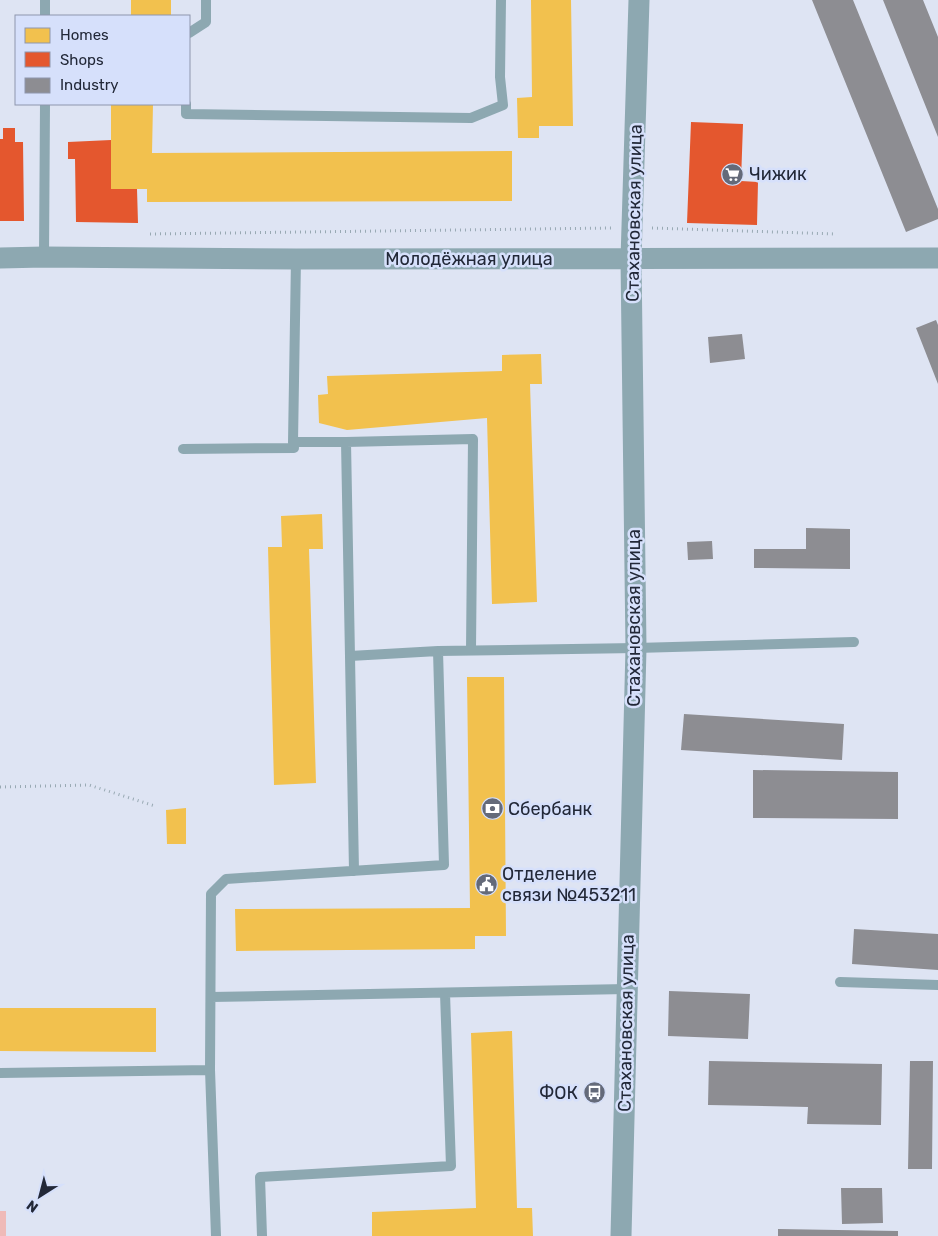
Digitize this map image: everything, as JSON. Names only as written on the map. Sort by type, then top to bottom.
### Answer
[{"type":"street","name":"Стахановская улица","points":[[621,1236],[636,648],[631,259],[639,0]]},
{"type":"street","name":"Молодёжная улица","points":[[0,258],[938,258]]},
{"type":"lane","points":[[45,0],[45,15]]},
{"type":"lane","points":[[190,32],[206,22],[206,0]]},
{"type":"lane","points":[[186,105],[186,114],[471,118],[503,105],[500,77],[501,0]]},
{"type":"lane","points":[[44,257],[45,105]]},
{"type":"lane","points":[[183,449],[294,448],[296,259]]},
{"type":"lane","points":[[293,442],[473,439],[471,650]]},
{"type":"lane","points":[[346,442],[354,871]]},
{"type":"lane","points":[[350,656],[471,650],[854,642]]},
{"type":"lane","points":[[216,1236],[210,1070],[211,894],[226,879],[444,865],[438,651]]},
{"type":"lane","points":[[840,982],[938,985]]},
{"type":"lane","points":[[211,997],[627,989]]},
{"type":"lane","points":[[262,1236],[260,1178],[451,1166],[445,993]]},
{"type":"lane","points":[[0,1073],[210,1070]]},
{"type":"path","points":[[144,234],[632,228],[841,234]]},
{"type":"path","points":[[0,787],[89,785],[155,806]]},
{"type":"shaded area","points":[[0,1211],[6,1211],[6,1236],[0,1236]]},
{"type":"building: Homes","points":[[131,0],[171,0],[171,15],[131,15]]},
{"type":"building: Homes","points":[[531,0],[571,0],[573,126],[539,126],[539,138],[518,138],[517,98],[532,97]]},
{"type":"building: Homes","points":[[111,105],[153,105],[152,153],[512,151],[512,201],[147,202],[147,189],[111,189]]},
{"type":"building: Homes","points":[[541,354],[542,384],[530,384],[537,602],[492,604],[487,418],[347,430],[319,423],[318,395],[328,394],[327,376],[502,371],[502,355]]},
{"type":"building: Homes","points":[[322,514],[323,549],[309,549],[316,783],[274,785],[268,547],[282,547],[281,516]]},
{"type":"building: Homes","points":[[467,677],[504,677],[506,936],[475,936],[475,949],[236,951],[235,909],[470,908]]},
{"type":"building: Homes","points":[[186,808],[186,844],[167,844],[166,810]]},
{"type":"building: Homes","points":[[0,1008],[156,1008],[156,1052],[0,1051]]},
{"type":"building: Homes","points":[[512,1031],[517,1208],[532,1208],[533,1236],[372,1236],[372,1212],[476,1208],[471,1033]]},
{"type":"building: Shops","points":[[691,122],[743,124],[741,181],[758,182],[757,225],[687,223]]},
{"type":"building: Shops","points":[[3,128],[15,128],[15,142],[23,142],[24,221],[0,221],[0,139],[3,139]]},
{"type":"building: Shops","points":[[111,140],[111,189],[137,189],[138,223],[76,222],[75,159],[68,159],[68,142]]},
{"type":"building: Industry","points":[[812,0],[853,0],[938,209],[938,219],[906,232]]},
{"type":"building: Industry","points":[[883,0],[923,0],[938,37],[938,137]]},
{"type":"building: Industry","points":[[936,320],[938,325],[938,384],[916,328]]},
{"type":"building: Industry","points":[[742,334],[745,359],[710,363],[708,337]]},
{"type":"building: Industry","points":[[806,528],[850,529],[850,569],[754,568],[754,549],[806,549]]},
{"type":"building: Industry","points":[[712,541],[713,559],[688,560],[687,542]]},
{"type":"building: Industry","points":[[684,714],[844,724],[842,760],[681,750]]},
{"type":"building: Industry","points":[[753,770],[898,772],[898,819],[753,818]]},
{"type":"building: Industry","points":[[854,929],[938,934],[938,970],[852,964]]},
{"type":"building: Industry","points":[[669,991],[750,994],[748,1039],[668,1036]]},
{"type":"building: Industry","points":[[709,1061],[882,1064],[881,1125],[807,1124],[808,1107],[708,1105]]},
{"type":"building: Industry","points":[[910,1061],[933,1061],[932,1169],[908,1169]]},
{"type":"building: Industry","points":[[841,1188],[882,1188],[883,1223],[842,1224]]},
{"type":"building: Industry","points":[[778,1229],[898,1231],[898,1236],[778,1236]]},
{"type":"place","name":"Чижик","points":[[733,174]]},
{"type":"place","name":"Сбербанк","points":[[492,809]]},
{"type":"place","name":"Отделение связи №453211","points":[[486,884]]},
{"type":"place","name":"ФОК","points":[[594,1093]]}]
